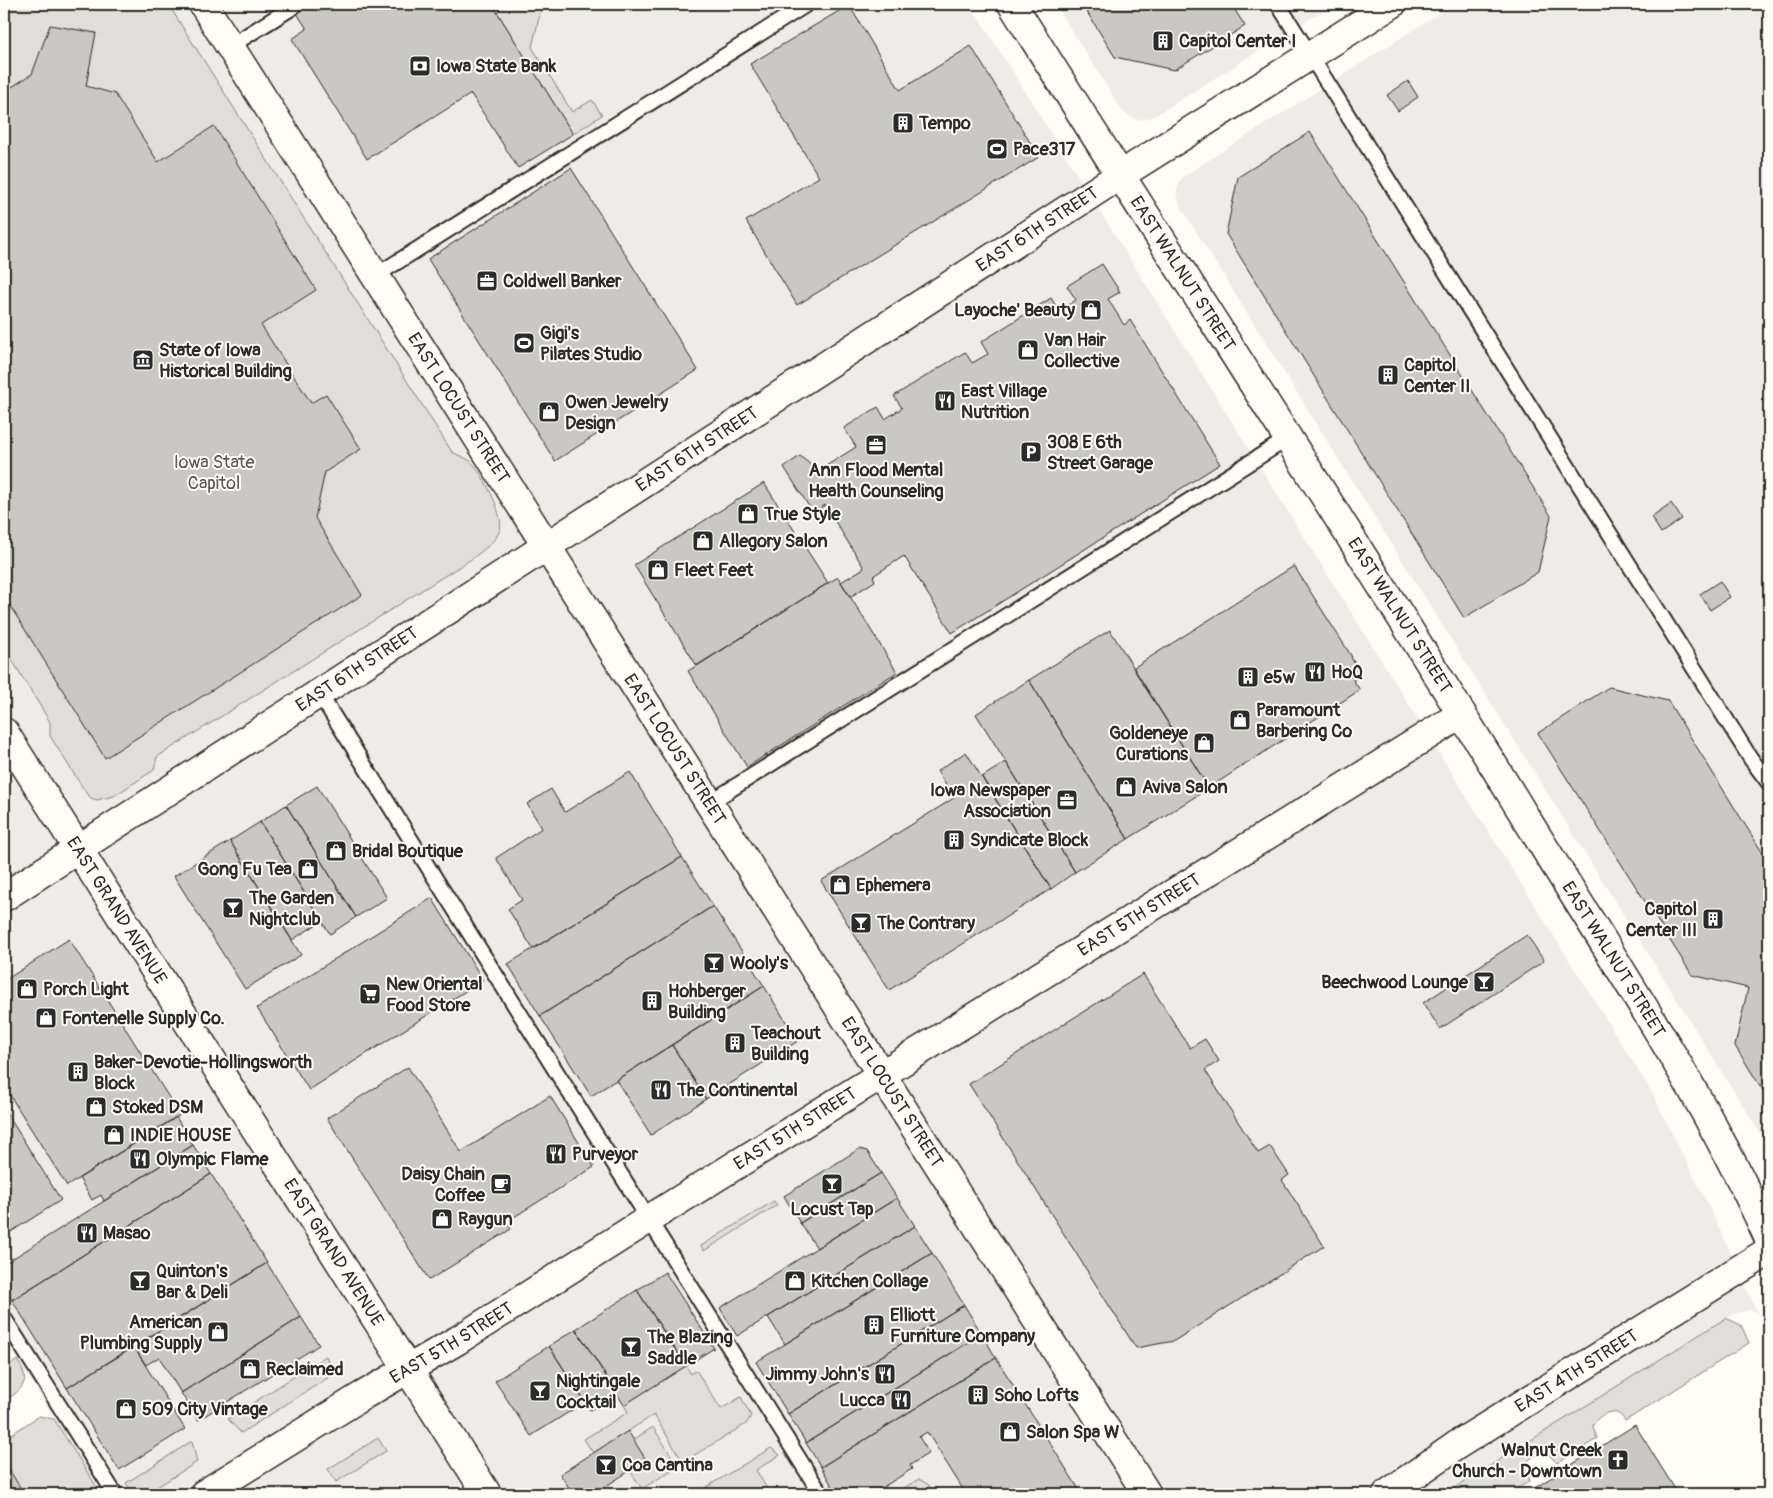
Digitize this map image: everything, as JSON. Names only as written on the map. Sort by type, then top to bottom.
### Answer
[{"type":"main road","name":"EAST LOCUST STREET","points":[[203,4],[1147,1494]]},
{"type":"main road","name":"EAST WALNUT STREET","points":[[1012,4],[1119,176],[1462,714],[1680,1068],[1751,1198],[1769,1238]]},
{"type":"main road","name":"EAST 6TH STREET","points":[[4,897],[1119,176],[1392,4]]},
{"type":"main road","name":"EAST 5TH STREET","points":[[204,1494],[458,1340],[648,1218],[1462,714]]},
{"type":"main road","name":"EAST GRAND AVENUE","points":[[4,732],[488,1494]]},
{"type":"main road","name":"EAST 4TH STREET","points":[[1387,1494],[1457,1445],[1769,1251]]},
{"type":"lane","points":[[376,276],[807,4]]},
{"type":"lane","points":[[1278,4],[1751,759],[1769,783]]},
{"type":"lane","points":[[230,46],[293,7]]},
{"type":"lane","points":[[709,803],[1287,439]]},
{"type":"lane","points":[[319,693],[821,1494]]},
{"type":"lane","points":[[4,1318],[115,1494]]},
{"type":"shaded area","points":[[168,4],[970,4],[1651,1091],[1714,1217],[1760,1318],[1756,1312],[1750,1310],[1733,1314],[1445,1494],[102,1494],[4,1338],[4,647],[50,722],[50,736],[86,793],[91,798],[106,799],[154,770],[157,757],[473,558],[494,542],[500,528],[501,516],[495,500],[470,461],[452,452]]},
{"type":"shaded area","points":[[1055,4],[1334,4],[1151,118],[1137,120],[1123,112]]},
{"type":"shaded area","points":[[1454,4],[1769,4],[1769,1147],[1182,209],[1176,194],[1180,181],[1184,176]]},
{"type":"green space","name":"Iowa State Capitol","points":[[4,4],[168,4],[452,452],[470,461],[480,473],[496,504],[501,523],[500,530],[495,539],[473,558],[157,757],[154,770],[114,796],[97,800],[91,798],[86,793],[50,736],[50,722],[4,647]]},
{"type":"green space","points":[[492,4],[537,4],[541,10],[532,47],[572,112],[592,100],[602,115],[573,134]]},
{"type":"green space","points":[[774,1201],[777,1205],[704,1251],[701,1246]]},
{"type":"green space","points":[[1726,1318],[1741,1325],[1749,1343],[1625,1421],[1622,1416],[1613,1412],[1599,1417],[1593,1426],[1597,1439],[1557,1463],[1548,1454],[1541,1454],[1532,1458],[1525,1466],[1530,1481],[1508,1494],[1445,1494]]},
{"type":"green space","points":[[326,1356],[334,1374],[241,1433],[228,1419]]},
{"type":"green space","points":[[17,1360],[24,1374],[23,1384],[16,1393],[4,1402],[4,1369]]},
{"type":"green space","points":[[686,1366],[691,1374],[696,1370],[721,1409],[741,1397],[751,1416],[746,1424],[683,1462],[654,1415],[593,1453],[584,1439],[628,1412],[624,1405]]},
{"type":"green space","points":[[39,1416],[54,1419],[98,1489],[90,1494],[23,1494],[4,1461],[4,1439]]},
{"type":"green space","points":[[653,1427],[678,1466],[642,1489],[630,1471],[646,1460],[633,1440]]},
{"type":"green space","points":[[378,1438],[386,1451],[336,1482],[328,1469]]},
{"type":"green space","points":[[192,1441],[197,1462],[146,1494],[134,1494],[126,1483]]},
{"type":"green space","points":[[771,1448],[780,1455],[756,1470],[767,1489],[760,1494],[695,1494]]},
{"type":"green space","points":[[919,1479],[929,1485],[931,1494],[894,1494]]},
{"type":"building","name":"Iowa State Bank","points":[[291,4],[345,4],[348,8],[354,4],[492,4],[573,134],[518,168],[471,94],[367,159],[292,39],[307,29]]},
{"type":"building","name":"Capitol Center I","points":[[1082,4],[1231,4],[1245,26],[1174,70],[1115,57]]},
{"type":"building","name":"Tempo","points":[[849,5],[900,90],[971,46],[1039,157],[797,305],[746,221],[819,177],[750,64]]},
{"type":"building","name":"Iowa State Capitol","points":[[50,25],[96,33],[86,86],[115,94],[158,162],[214,126],[316,290],[261,325],[311,403],[326,394],[361,449],[325,472],[315,518],[362,595],[105,758],[4,596],[4,92],[32,74]]},
{"type":"building","points":[[1408,81],[1418,97],[1398,111],[1387,95]]},
{"type":"building","name":"Capitol Center II","points":[[1310,132],[1551,516],[1538,572],[1464,618],[1226,234],[1238,177]]},
{"type":"building","points":[[571,168],[698,370],[555,461],[428,259]]},
{"type":"building","name":"308 E 6th Street Garage","points":[[1102,264],[1120,292],[1108,299],[1124,325],[1130,320],[1220,464],[952,633],[904,556],[873,576],[875,581],[850,597],[841,582],[864,568],[825,505],[813,513],[784,467],[800,456],[818,471],[856,447],[844,428],[878,407],[885,419],[902,408],[894,396],[965,352],[972,363],[988,354],[981,342],[1051,298],[1059,311],[1076,300],[1067,286]]},
{"type":"building","points":[[764,483],[828,583],[697,666],[634,565]]},
{"type":"building","points":[[1671,503],[1682,519],[1661,533],[1651,517]]},
{"type":"building","name":"e5w","points":[[1294,566],[1352,657],[1361,675],[1353,680],[1360,690],[1209,788],[1133,668]]},
{"type":"building","points":[[838,577],[897,672],[747,767],[688,671]]},
{"type":"building","points":[[1720,581],[1730,597],[1710,610],[1700,594]]},
{"type":"building","points":[[1110,630],[1209,788],[1128,839],[1029,680]]},
{"type":"building","name":"Iowa Newspaper Association","points":[[1029,680],[1128,839],[1075,872],[976,714]]},
{"type":"building","name":"Capitol Center III","points":[[1609,687],[1668,701],[1769,863],[1769,1100],[1735,1046],[1748,988],[1692,975],[1538,733]]},
{"type":"building","name":"Syndicate Block","points":[[966,752],[1051,889],[889,990],[821,881],[954,798],[937,771]]},
{"type":"building","points":[[1006,762],[1075,872],[1051,889],[982,777]]},
{"type":"building","points":[[630,772],[682,857],[533,949],[508,909],[522,900],[496,858],[542,828],[527,804],[551,789],[565,812]]},
{"type":"building","name":"Bridal Boutique","points":[[317,786],[387,898],[356,917],[286,805]]},
{"type":"building","name":"Gong Fu Tea","points":[[286,805],[356,917],[330,934],[260,822]]},
{"type":"building","points":[[260,822],[322,921],[292,940],[230,841]]},
{"type":"building","name":"The Garden Nightclub","points":[[230,841],[301,955],[245,989],[174,876]]},
{"type":"building","points":[[682,857],[713,906],[540,1016],[508,964]]},
{"type":"building","name":"New Oriental Food Store","points":[[432,898],[483,980],[309,1090],[257,1008]]},
{"type":"building","name":"Hohberger Building","points":[[713,906],[764,986],[591,1096],[540,1016]]},
{"type":"building","name":"Beechwood Lounge","points":[[1527,935],[1544,961],[1440,1029],[1423,1003]]},
{"type":"building","name":"Baker-Devotie-Hollingsworth Block","points":[[69,939],[180,1115],[67,1186],[4,1086],[4,981]]},
{"type":"building","points":[[1143,974],[1190,1048],[1205,1039],[1219,1061],[1205,1070],[1258,1153],[1270,1146],[1289,1175],[1282,1180],[1324,1246],[1174,1341],[1136,1348],[969,1084]]},
{"type":"building","name":"Teachout Building","points":[[764,986],[798,1041],[706,1099],[672,1045]]},
{"type":"building","name":"The Continental","points":[[672,1045],[706,1099],[651,1135],[616,1080]]},
{"type":"building","points":[[408,1067],[461,1152],[550,1096],[594,1167],[506,1222],[511,1229],[429,1280],[327,1118]]},
{"type":"building","points":[[4,1109],[61,1200],[6,1235],[4,1231]]},
{"type":"building","name":"Olympic Flame","points":[[176,1117],[193,1145],[104,1201],[101,1195],[92,1200],[79,1178]]},
{"type":"building","name":"Masao","points":[[193,1145],[211,1174],[12,1300],[4,1287],[4,1264]]},
{"type":"building","name":"Locust Tap","points":[[859,1149],[867,1151],[881,1173],[800,1223],[784,1196]]},
{"type":"building","points":[[881,1173],[897,1198],[817,1248],[800,1223]]},
{"type":"building","name":"Quinton's Bar & Deli","points":[[211,1174],[267,1263],[67,1388],[12,1300]]},
{"type":"building","name":"Kitchen Collage","points":[[897,1198],[915,1226],[737,1336],[720,1308]]},
{"type":"building","points":[[915,1226],[932,1253],[785,1344],[768,1317]]},
{"type":"building","name":"Elliott Furniture Company","points":[[932,1253],[964,1305],[788,1414],[756,1362]]},
{"type":"building","name":"American Plumbing Supply","points":[[267,1263],[301,1317],[181,1393],[159,1357],[146,1365],[134,1347]]},
{"type":"building","points":[[665,1272],[714,1348],[686,1366],[637,1290]]},
{"type":"building","name":"The Blazing Saddle","points":[[637,1290],[686,1366],[624,1405],[576,1329]]},
{"type":"building","name":"Jimmy John's","points":[[964,1305],[982,1334],[806,1443],[788,1414]]},
{"type":"building","name":"Reclaimed","points":[[301,1317],[319,1345],[198,1420],[181,1393]]},
{"type":"building","points":[[576,1329],[617,1393],[590,1410],[549,1346]]},
{"type":"building","name":"Lucca","points":[[982,1334],[996,1358],[821,1467],[806,1443]]},
{"type":"building","name":"Nightingale Cocktail","points":[[549,1346],[585,1402],[531,1436],[495,1381]]},
{"type":"building","name":"509 City Vintage","points":[[134,1347],[185,1429],[119,1470],[67,1388]]},
{"type":"building","name":"Soho Lofts","points":[[996,1358],[1082,1494],[966,1494],[927,1432],[919,1437],[929,1453],[910,1465],[912,1469],[872,1494],[837,1494],[821,1467]]},
{"type":"building","name":"Walnut Creek Church - Downtown","points":[[1635,1425],[1678,1494],[1525,1494]]},
{"type":"building","name":"Coa Cantina","points":[[628,1431],[646,1460],[594,1494],[573,1494],[560,1474]]},
{"type":"building","points":[[5,1463],[23,1492],[20,1494],[4,1494]]},
{"type":"place","name":"Capitol Center I","points":[[1163,41]]},
{"type":"place","name":"Iowa State Bank","points":[[420,66]]},
{"type":"place","name":"Tempo","points":[[903,123]]},
{"type":"place","name":"Pace317","points":[[997,149]]},
{"type":"place","name":"Coldwell Banker","points":[[487,281]]},
{"type":"place","name":"Layoche' Beauty","points":[[1091,310]]},
{"type":"place","name":"Gigi's Pilates Studio","points":[[524,343]]},
{"type":"place","name":"Van Hair Collective","points":[[1028,350]]},
{"type":"place","name":"State of Iowa Historical Building","points":[[143,360]]},
{"type":"place","name":"Capitol Center II","points":[[1388,375]]},
{"type":"place","name":"East Village Nutrition","points":[[945,401]]},
{"type":"place","name":"Owen Jewelry Design","points":[[549,412]]},
{"type":"place","name":"Ann Flood Mental Health Counseling","points":[[876,445]]},
{"type":"place","name":"308 E 6th Street Garage","points":[[1031,452]]},
{"type":"place","name":"True Style","points":[[748,514]]},
{"type":"place","name":"Allegory Salon","points":[[703,541]]},
{"type":"place","name":"Fleet Feet","points":[[658,570]]},
{"type":"place","name":"HoQ","points":[[1315,672]]},
{"type":"place","name":"e5w","points":[[1248,677]]},
{"type":"place","name":"Paramount Barbering Co","points":[[1240,720]]},
{"type":"place","name":"Goldeneye Curations","points":[[1204,743]]},
{"type":"place","name":"Aviva Salon","points":[[1126,787]]},
{"type":"place","name":"Iowa Newspaper Association","points":[[1067,800]]},
{"type":"place","name":"Syndicate Block","points":[[954,840]]},
{"type":"place","name":"Bridal Boutique","points":[[336,851]]},
{"type":"place","name":"Gong Fu Tea","points":[[308,869]]},
{"type":"place","name":"Ephemera","points":[[840,885]]},
{"type":"place","name":"The Garden Nightclub","points":[[233,908]]},
{"type":"place","name":"Capitol Center III","points":[[1713,919]]},
{"type":"place","name":"The Contrary","points":[[861,923]]},
{"type":"place","name":"Wooly's","points":[[714,963]]},
{"type":"place","name":"Beechwood Lounge","points":[[1484,982]]},
{"type":"place","name":"Porch Light","points":[[27,989]]},
{"type":"place","name":"New Oriental Food Store","points":[[370,994]]},
{"type":"place","name":"Hohberger Building","points":[[652,1001]]},
{"type":"place","name":"Fontenelle Supply Co.","points":[[46,1018]]},
{"type":"place","name":"Teachout Building","points":[[735,1043]]},
{"type":"place","name":"Baker-Devotie-Hollingsworth Block","points":[[78,1072]]},
{"type":"place","name":"The Continental","points":[[661,1090]]},
{"type":"place","name":"Stoked DSM","points":[[96,1107]]},
{"type":"place","name":"INDIE HOUSE","points":[[114,1135]]},
{"type":"place","name":"Purveyor","points":[[556,1154]]},
{"type":"place","name":"Olympic Flame","points":[[140,1159]]},
{"type":"place","name":"Daisy Chain Coffee","points":[[501,1184]]},
{"type":"place","name":"Locust Tap","points":[[832,1184]]},
{"type":"place","name":"Raygun","points":[[442,1219]]},
{"type":"place","name":"Masao","points":[[87,1233]]},
{"type":"place","name":"Quinton's Bar & Deli","points":[[140,1281]]},
{"type":"place","name":"Kitchen Collage","points":[[795,1281]]},
{"type":"place","name":"Elliott Furniture Company","points":[[874,1325]]},
{"type":"place","name":"American Plumbing Supply","points":[[218,1332]]},
{"type":"place","name":"The Blazing Saddle","points":[[631,1347]]},
{"type":"place","name":"Reclaimed","points":[[250,1369]]},
{"type":"place","name":"Jimmy John's","points":[[885,1374]]},
{"type":"place","name":"Nightingale Cocktail","points":[[540,1391]]},
{"type":"place","name":"Soho Lofts","points":[[978,1395]]},
{"type":"place","name":"Lucca","points":[[901,1400]]},
{"type":"place","name":"509 City Vintage","points":[[126,1409]]},
{"type":"place","name":"Salon Spa W","points":[[1010,1432]]},
{"type":"place","name":"Walnut Creek Church - Downtown","points":[[1618,1460]]},
{"type":"place","name":"Coa Cantina","points":[[606,1465]]}]
